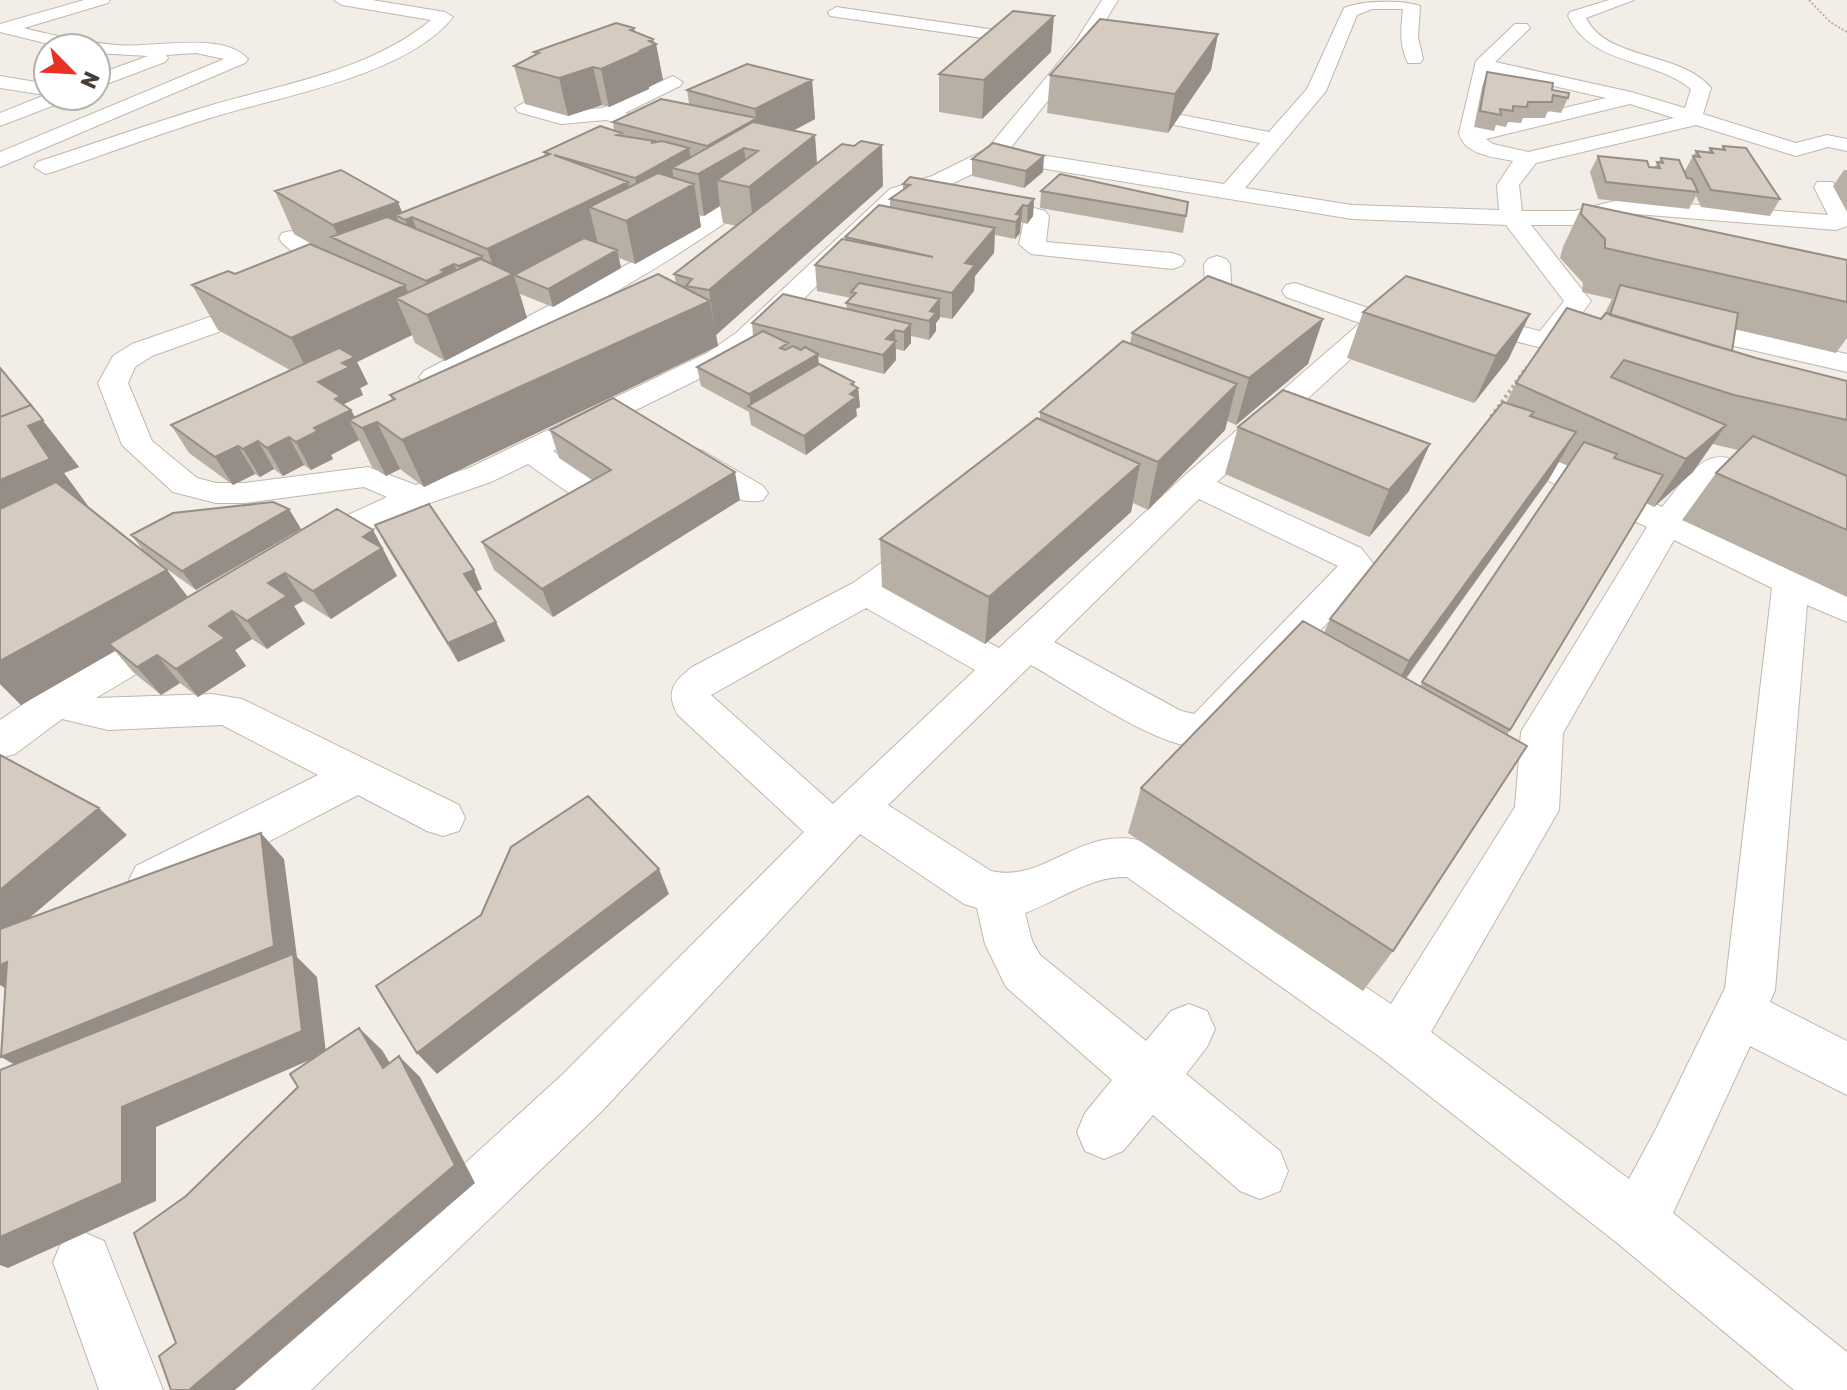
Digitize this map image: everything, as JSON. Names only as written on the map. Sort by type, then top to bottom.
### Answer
[{"type":"street","points":[[29,172],[237,104],[318,82],[394,52],[445,17],[342,0]]},
{"type":"street","points":[[861,0],[852,7],[1074,46]]},
{"type":"street","points":[[286,562],[323,538],[415,497],[480,475],[530,450],[638,425],[717,359],[746,339],[898,194],[995,154],[1110,0]]},
{"type":"street","points":[[265,1390],[583,1092],[845,820],[1015,657],[1144,513],[1195,484],[1249,435],[1297,353],[1376,320],[1389,309],[1398,307],[1547,341],[1594,304],[1513,218],[1505,196],[1508,180],[1528,158],[1691,120],[1701,88],[1693,79],[1590,39],[1578,25],[1576,16],[1585,11],[1626,0]]},
{"type":"street","points":[[8,31],[87,2]]},
{"type":"street","points":[[1230,191],[1316,91],[1350,12],[1360,5],[1391,2],[1412,6],[1409,37],[1414,59]]},
{"type":"street","points":[[0,8],[32,21]]},
{"type":"street","points":[[836,12],[898,13]]},
{"type":"street","points":[[1469,137],[1481,74],[1499,45],[1521,28]]},
{"type":"street","points":[[8,31],[32,36]]},
{"type":"street","points":[[28,51],[32,50]]},
{"type":"street","points":[[0,160],[239,59],[212,51],[112,50]]},
{"type":"street","points":[[112,76],[178,50]]},
{"type":"street","points":[[1481,74],[1631,98],[1694,115],[1796,150],[1827,141],[1847,145]]},
{"type":"street","points":[[1481,74],[1591,108]]},
{"type":"street","points":[[0,82],[32,87]]},
{"type":"street","points":[[606,114],[673,82]]},
{"type":"street","points":[[1469,137],[1631,98]]},
{"type":"street","points":[[0,120],[32,107]]},
{"type":"street","points":[[525,108],[561,118],[606,114],[686,131],[636,152]]},
{"type":"street","points":[[1264,111],[1295,117]]},
{"type":"street","points":[[1182,121],[1276,140]]},
{"type":"street","points":[[1469,137],[1486,149],[1574,169]]},
{"type":"street","points":[[995,154],[1352,212],[1574,218],[1623,206],[1836,223],[1842,219],[1825,187]]},
{"type":"street","points":[[878,176],[1037,216],[1039,219],[1031,244],[1040,249],[1172,261]]},
{"type":"street","points":[[1682,185],[1695,211]]},
{"type":"street","points":[[417,388],[566,311],[665,254],[752,193]]},
{"type":"street","points":[[291,238],[313,288]]},
{"type":"street","points":[[1217,264],[1220,313],[1224,320],[1297,353]]},
{"type":"street","points":[[365,280],[313,288],[142,350],[123,362],[113,383],[138,445],[185,485],[216,493],[244,493],[367,465],[415,497]]},
{"type":"street","points":[[1292,293],[1376,320]]},
{"type":"street","points":[[1193,319],[1201,319],[1297,353]]},
{"type":"street","points":[[1656,319],[1847,363]]},
{"type":"street","points":[[1218,423],[1249,435]]},
{"type":"street","points":[[638,425],[751,493]]},
{"type":"street","points":[[1493,443],[1847,609]]},
{"type":"street","points":[[530,450],[602,501]]},
{"type":"street","points":[[1398,1039],[1537,810],[1542,732],[1667,523],[1717,465]]},
{"type":"street","points":[[866,592],[1170,724],[1198,731],[1211,724],[1358,567],[1349,556],[1195,484]]},
{"type":"street","points":[[955,524],[866,592],[706,677],[690,690],[692,704],[845,820],[999,897],[1024,895],[1096,857],[1117,854],[1136,858],[1398,1039],[1637,1221],[1844,1390]]},
{"type":"street","points":[[1637,1221],[1676,1149],[1750,990],[1791,584]]},
{"type":"street","points":[[0,742],[63,698],[200,618]]},
{"type":"street","points":[[63,698],[79,711],[111,714],[206,708],[228,710],[443,818]]},
{"type":"street","points":[[116,898],[358,775]]},
{"type":"street","points":[[999,897],[1010,952],[1023,971],[1260,1171]]},
{"type":"street","points":[[1739,1013],[1847,1069]]},
{"type":"street","points":[[1104,1132],[1189,1029]]},
{"type":"street","points":[[83,1262],[131,1390]]},
{"type":"path","points":[[1809,0],[1820,8],[1826,22],[1847,32]]},
{"type":"path","points":[[1493,443],[1487,427],[1492,413],[1547,341]]},
{"type":"building","points":[[1013,11],[1054,16],[984,80],[939,74]]},
{"type":"building","points":[[1100,19],[1218,34],[1175,94],[1050,75]]},
{"type":"building","points":[[616,23],[634,28],[630,30],[653,39],[649,41],[656,44],[601,69],[593,67],[559,78],[514,66],[539,53],[534,52]]},
{"type":"building","points":[[747,64],[812,80],[755,109],[687,90]]},
{"type":"building","points":[[1487,72],[1553,83],[1552,90],[1569,93],[1568,98],[1553,95],[1552,102],[1528,102],[1527,107],[1513,106],[1513,111],[1500,109],[1501,115],[1480,111]]},
{"type":"building","points":[[661,99],[757,118],[707,146],[613,122]]},
{"type":"building","points":[[753,122],[815,135],[749,187],[717,180],[758,151],[744,148],[698,174],[672,168]]},
{"type":"building","points":[[600,126],[622,133],[617,135],[689,148],[635,178],[554,155],[628,182],[487,249],[412,217],[405,220],[396,215],[550,154],[544,152]]},
{"type":"building","points":[[861,141],[882,145],[709,290],[686,286],[692,279],[674,274],[842,144],[854,146]]},
{"type":"building","points":[[993,143],[1044,156],[1026,171],[972,159]]},
{"type":"building","points":[[1723,146],[1746,148],[1780,199],[1711,190],[1693,156],[1700,157],[1696,151],[1713,153],[1710,148],[1725,150]]},
{"type":"building","points":[[1598,156],[1647,161],[1649,167],[1660,168],[1657,162],[1663,163],[1661,158],[1679,160],[1698,192],[1606,182]]},
{"type":"building","points":[[341,170],[398,202],[333,225],[275,191]]},
{"type":"building","points":[[658,173],[694,184],[626,221],[589,207]]},
{"type":"building","points":[[1060,174],[1188,202],[1186,216],[1041,191]]},
{"type":"building","points":[[910,177],[1034,199],[1028,206],[1023,205],[1016,214],[1021,215],[1016,222],[890,199],[910,185],[903,184]]},
{"type":"building","points":[[1583,204],[1847,260],[1847,302],[1605,248],[1605,239],[1581,214]]},
{"type":"building","points":[[879,205],[995,228],[965,263],[975,265],[952,293],[815,265],[842,239],[933,257],[845,237]]},
{"type":"building","points":[[387,217],[482,256],[459,266],[454,264],[426,281],[331,237]]},
{"type":"building","points":[[584,238],[617,250],[548,289],[514,275]]},
{"type":"building","points":[[310,244],[405,285],[291,338],[192,285],[228,271],[235,274]]},
{"type":"building","points":[[481,259],[513,274],[427,315],[396,298]]},
{"type":"building","points":[[658,274],[710,301],[402,440],[377,422],[362,428],[349,420],[395,399],[390,395]]},
{"type":"building","points":[[1208,276],[1323,319],[1249,378],[1132,333]]},
{"type":"building","points":[[1406,276],[1530,314],[1496,356],[1363,312]]},
{"type":"building","points":[[859,283],[940,299],[930,311],[936,313],[929,321],[846,303],[856,293],[851,292]]},
{"type":"building","points":[[1620,285],[1738,313],[1732,351],[1610,315]]},
{"type":"building","points":[[783,294],[911,324],[904,332],[895,330],[886,339],[896,341],[883,355],[752,323]]},
{"type":"building","points":[[1567,308],[1601,319],[1606,313],[1756,358],[1847,381],[1847,420],[1734,395],[1624,360],[1611,377],[1726,425],[1686,459],[1516,383]]},
{"type":"building","points":[[763,331],[788,343],[780,348],[785,350],[793,346],[801,350],[805,347],[818,354],[749,394],[697,367]]},
{"type":"building","points":[[1123,341],[1237,384],[1158,462],[1040,412]]},
{"type":"building","points":[[339,348],[355,357],[342,363],[350,367],[318,382],[340,396],[335,399],[351,410],[314,428],[318,431],[296,442],[289,437],[267,448],[258,441],[215,457],[171,425]]},
{"type":"building","points":[[819,364],[854,382],[851,384],[858,388],[850,394],[856,397],[804,436],[748,406]]},
{"type":"building","points":[[0,368],[31,405],[0,417]]},
{"type":"building","points":[[1283,390],[1430,444],[1389,490],[1238,427]]},
{"type":"building","points":[[613,398],[735,472],[542,589],[482,542],[611,470],[550,430]]},
{"type":"building","points":[[1503,402],[1534,412],[1530,416],[1576,432],[1409,661],[1330,619]]},
{"type":"building","points":[[31,405],[43,420],[28,426],[50,459],[0,480],[0,417]]},
{"type":"building","points":[[1037,418],[1140,464],[989,597],[880,539]]},
{"type":"building","points":[[1753,436],[1847,476],[1847,530],[1716,473]]},
{"type":"building","points":[[1584,442],[1617,454],[1614,458],[1663,475],[1510,730],[1422,682]]},
{"type":"building","points":[[56,482],[167,570],[0,661],[0,509]]},
{"type":"building","points":[[273,502],[289,509],[182,571],[131,535],[173,513]]},
{"type":"building","points":[[429,504],[474,570],[464,574],[496,622],[448,643],[375,525]]},
{"type":"building","points":[[337,509],[373,530],[363,537],[382,548],[313,591],[285,573],[268,583],[287,596],[247,621],[232,611],[209,626],[225,638],[176,669],[157,655],[137,667],[109,644]]},
{"type":"building","points":[[1303,621],[1527,746],[1393,951],[1141,788]]},
{"type":"building","points":[[0,755],[99,808],[0,890]]},
{"type":"building","points":[[588,796],[659,869],[417,1053],[376,986],[481,915],[511,847]]},
{"type":"building","points":[[261,833],[274,946],[1,1057],[7,962],[0,965],[0,929]]},
{"type":"building","points":[[293,954],[302,1031],[122,1107],[122,1183],[0,1237],[0,1070]]},
{"type":"building","points":[[359,1028],[383,1068],[399,1056],[455,1165],[189,1390],[171,1390],[159,1356],[176,1343],[134,1233],[186,1196],[298,1087],[290,1074]]}]
